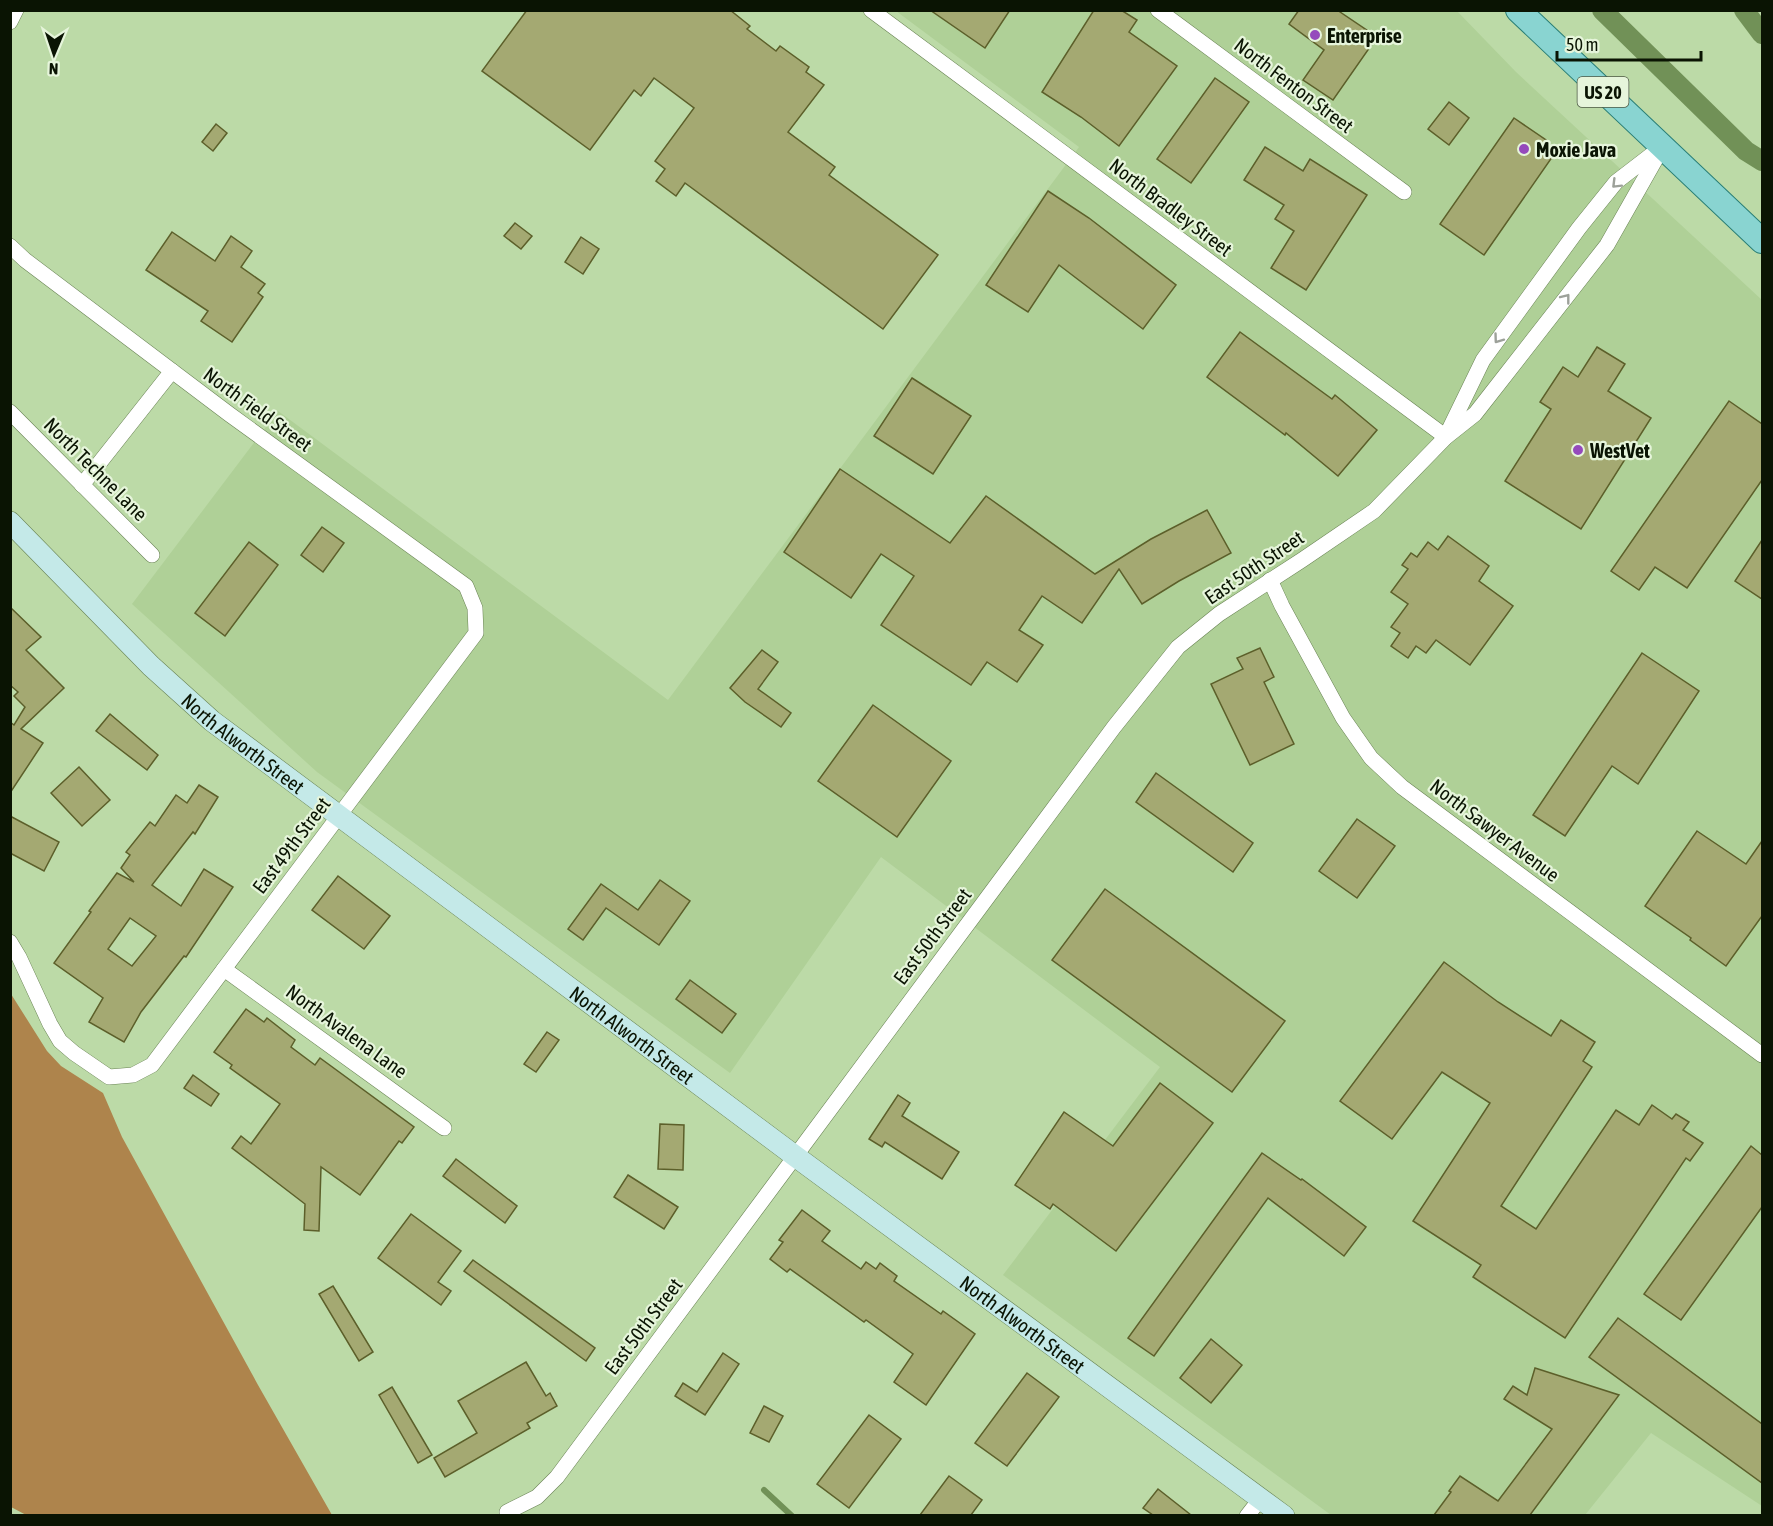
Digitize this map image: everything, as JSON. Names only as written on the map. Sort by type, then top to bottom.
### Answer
[{"type":"main road","name":"US 20","points":[[1518,10],[1762,241]]},
{"type":"street","points":[[10,22],[16,10]]},
{"type":"street","name":"North Bradley Street","points":[[871,10],[1446,437]]},
{"type":"street","name":"North Fenton Street","points":[[1158,10],[1404,192]]},
{"type":"street","name":"East 50th Street","points":[[1446,437],[1482,360],[1579,228],[1616,182],[1662,148]]},
{"type":"street","name":"East 50th Street","points":[[507,1512],[537,1497],[556,1478],[1107,736],[1178,647],[1219,614],[1374,511],[1446,437],[1475,414],[1608,245],[1662,148]]},
{"type":"street","name":"North Field Street","points":[[10,246],[25,260],[172,371],[466,586],[476,608]]},
{"type":"street","points":[[82,485],[172,371]]},
{"type":"street","name":"North Techne Lane","points":[[10,412],[152,555]]},
{"type":"street","name":"North Alworth Street","points":[[10,522],[112,627],[212,721],[795,1156],[1284,1515]]},
{"type":"street","name":"North Sawyer Avenue","points":[[1270,580],[1343,718],[1371,758],[1402,787],[1762,1055]]},
{"type":"street","name":"East 49th Street","points":[[10,942],[60,1041],[109,1077],[133,1076],[152,1065],[476,633],[476,608]]},
{"type":"street","name":"North Avalena Lane","points":[[224,969],[444,1128]]},
{"type":"street","points":[[1247,1515],[1261,1498]]},
{"type":"shaded area","points":[[896,11],[1457,11],[1516,72],[1762,300],[1762,1506],[1651,1433],[1585,1515],[1331,1515],[1003,1275],[1160,1067],[881,857],[730,1073],[317,772],[132,604],[278,411],[668,700],[1079,147]]},
{"type":"shaded area","points":[[11,994],[47,1051],[61,1066],[103,1093],[122,1137],[332,1515],[28,1516],[11,1507]]},
{"type":"building","points":[[527,10],[730,10],[750,26],[747,29],[776,51],[780,46],[809,67],[806,72],[824,85],[788,132],[835,167],[829,175],[938,255],[883,329],[685,183],[676,196],[656,181],[665,169],[655,161],[694,108],[654,78],[641,96],[634,90],[590,150],[482,71]]},
{"type":"building","points":[[930,10],[1010,10],[985,48]]},
{"type":"building","points":[[1094,10],[1121,10],[1137,20],[1129,32],[1177,66],[1119,146],[1081,117],[1042,92]]},
{"type":"building","points":[[1299,10],[1337,10],[1377,37],[1333,100],[1303,80],[1324,50],[1289,24]]},
{"type":"building","points":[[1215,78],[1249,102],[1191,183],[1157,159]]},
{"type":"building","points":[[1449,102],[1469,118],[1449,145],[1428,129]]},
{"type":"building","points":[[1514,118],[1549,142],[1546,147],[1555,153],[1484,255],[1440,224]]},
{"type":"building","points":[[216,124],[227,133],[213,151],[202,142]]},
{"type":"building","points":[[1265,147],[1303,171],[1310,159],[1367,195],[1306,290],[1271,268],[1294,231],[1275,219],[1284,205],[1244,180]]},
{"type":"building","points":[[1048,191],[1089,218],[1176,285],[1143,329],[1059,265],[1028,312],[986,285]]},
{"type":"building","points":[[515,223],[532,236],[521,249],[504,236]]},
{"type":"building","points":[[172,232],[215,261],[231,236],[252,251],[241,267],[265,284],[258,293],[263,297],[232,342],[201,321],[208,311],[146,270]]},
{"type":"building","points":[[581,237],[599,249],[583,274],[565,262]]},
{"type":"building","points":[[1240,332],[1332,399],[1335,395],[1377,430],[1338,476],[1286,433],[1285,435],[1207,377]]},
{"type":"building","name":"WestVet","points":[[1597,347],[1625,364],[1608,391],[1651,418],[1581,529],[1505,481],[1551,409],[1540,402],[1563,367],[1578,377]]},
{"type":"building","points":[[912,378],[971,416],[933,474],[874,436]]},
{"type":"building","points":[[1729,401],[1762,424],[1762,480],[1687,588],[1655,567],[1639,590],[1611,571]]},
{"type":"building","points":[[840,469],[950,543],[986,496],[1095,574],[1151,539],[1207,510],[1231,553],[1142,604],[1119,569],[1082,623],[1042,596],[1019,630],[1043,645],[1017,682],[987,662],[971,685],[881,625],[914,576],[881,554],[851,598],[784,552]]},
{"type":"building","points":[[322,527],[344,543],[323,572],[301,555]]},
{"type":"building","points":[[1448,536],[1489,566],[1479,581],[1513,606],[1470,665],[1436,640],[1426,653],[1416,646],[1408,658],[1391,646],[1400,633],[1391,627],[1408,604],[1391,592],[1408,569],[1402,565],[1411,553],[1417,557],[1428,542],[1438,550]]},
{"type":"building","points":[[1762,540],[1762,599],[1735,581]]},
{"type":"building","points":[[249,542],[278,565],[225,636],[195,613]]},
{"type":"building","points":[[10,607],[41,637],[26,650],[64,688],[21,729],[43,743],[10,793],[10,722],[14,725],[25,707],[14,696],[18,692],[10,685]]},
{"type":"building","points":[[1260,648],[1274,677],[1264,682],[1294,744],[1250,765],[1211,684],[1243,669],[1237,658]]},
{"type":"building","points":[[762,650],[778,662],[758,689],[791,713],[781,727],[745,702],[730,688]]},
{"type":"building","points":[[1642,653],[1699,691],[1638,784],[1612,766],[1565,836],[1533,815]]},
{"type":"building","points":[[873,705],[951,761],[897,837],[818,781]]},
{"type":"building","points":[[110,714],[158,755],[147,770],[96,731]]},
{"type":"building","points":[[79,767],[110,800],[82,826],[51,793]]},
{"type":"building","points":[[1156,773],[1253,843],[1233,872],[1136,802]]},
{"type":"building","points":[[199,785],[218,797],[195,834],[193,832],[152,885],[181,906],[204,869],[233,887],[186,957],[184,956],[141,1012],[124,1042],[89,1022],[103,998],[54,963],[117,873],[134,882],[121,868],[130,855],[126,852],[150,822],[155,826],[176,795],[187,803]],"holes":[[[130,918],[156,936],[132,966],[108,949]]]},
{"type":"building","points":[[10,816],[59,842],[44,871],[10,853]]},
{"type":"building","points":[[1357,819],[1395,846],[1357,898],[1319,871]]},
{"type":"building","points":[[1697,831],[1746,864],[1762,841],[1762,916],[1726,966],[1645,906]]},
{"type":"building","points":[[338,876],[390,916],[364,949],[312,910]]},
{"type":"building","points":[[660,880],[690,901],[659,945],[606,908],[583,940],[568,929],[601,884],[638,910]]},
{"type":"building","points":[[1105,889],[1285,1021],[1232,1092],[1052,960]]},
{"type":"building","points":[[1444,962],[1498,1002],[1551,1036],[1561,1020],[1595,1042],[1583,1061],[1592,1067],[1501,1206],[1536,1229],[1616,1110],[1639,1125],[1652,1105],[1672,1119],[1676,1114],[1689,1122],[1683,1130],[1703,1143],[1690,1161],[1686,1158],[1565,1338],[1473,1277],[1481,1265],[1413,1221],[1490,1103],[1442,1072],[1392,1139],[1340,1101]]},
{"type":"building","points":[[690,980],[736,1014],[722,1033],[676,999]]},
{"type":"building","points":[[246,1009],[264,1022],[267,1018],[295,1040],[291,1047],[315,1065],[320,1058],[414,1127],[402,1143],[399,1141],[360,1195],[321,1167],[319,1231],[304,1230],[305,1204],[232,1148],[241,1136],[251,1144],[280,1104],[230,1068],[232,1065],[214,1052]]},
{"type":"building","points":[[547,1032],[559,1040],[536,1072],[524,1064]]},
{"type":"building","points":[[193,1075],[219,1094],[211,1106],[184,1088]]},
{"type":"building","points":[[1160,1083],[1213,1123],[1116,1251],[1053,1204],[1050,1209],[1015,1185],[1064,1112],[1113,1146]]},
{"type":"building","points":[[898,1095],[910,1103],[902,1116],[959,1152],[942,1179],[885,1142],[882,1147],[869,1139]]},
{"type":"building","points":[[660,1124],[684,1125],[683,1170],[658,1169]]},
{"type":"building","points":[[1751,1146],[1762,1155],[1762,1207],[1681,1320],[1644,1294]]},
{"type":"building","points":[[1262,1153],[1302,1179],[1366,1227],[1344,1256],[1268,1198],[1154,1356],[1128,1338]]},
{"type":"building","points":[[456,1159],[517,1206],[505,1223],[443,1176]]},
{"type":"building","points":[[628,1175],[678,1207],[664,1229],[614,1197]]},
{"type":"building","points":[[802,1210],[830,1231],[822,1241],[861,1269],[866,1262],[876,1269],[880,1263],[897,1276],[894,1281],[941,1314],[943,1311],[975,1334],[926,1405],[894,1382],[913,1354],[790,1269],[787,1272],[770,1259],[783,1242],[779,1240]]},
{"type":"building","points":[[411,1214],[461,1251],[438,1282],[451,1291],[441,1305],[378,1258]]},
{"type":"building","points":[[473,1260],[595,1348],[586,1361],[464,1271]]},
{"type":"building","points":[[333,1286],[373,1352],[359,1361],[319,1294]]},
{"type":"building","points":[[1618,1318],[1762,1424],[1762,1483],[1589,1357]]},
{"type":"building","points":[[1211,1339],[1242,1365],[1211,1403],[1180,1378]]},
{"type":"building","points":[[723,1353],[739,1364],[705,1415],[675,1396],[683,1383],[697,1392]]},
{"type":"building","points":[[526,1362],[546,1396],[550,1393],[557,1406],[527,1423],[530,1428],[445,1477],[434,1458],[477,1433],[458,1401]]},
{"type":"building","points":[[1535,1368],[1619,1395],[1530,1515],[1434,1515],[1460,1476],[1498,1501],[1552,1429],[1504,1399],[1513,1386],[1527,1395]]},
{"type":"building","points":[[1027,1373],[1059,1397],[1007,1466],[975,1443]]},
{"type":"building","points":[[392,1387],[432,1455],[418,1463],[379,1395]]},
{"type":"building","points":[[764,1406],[783,1416],[769,1442],[750,1433]]},
{"type":"building","points":[[869,1415],[901,1439],[849,1508],[817,1484]]},
{"type":"building","points":[[949,1476],[982,1500],[971,1515],[920,1515]]},
{"type":"building","points":[[1158,1489],[1191,1515],[1153,1515],[1143,1508]]},
{"type":"waterway","points":[[1602,10],[1746,151],[1762,161]]},
{"type":"waterway","points":[[1744,10],[1762,34]]},
{"type":"waterway","points":[[764,1490],[792,1516]]},
{"type":"place","name":"Enterprise","points":[[1315,35]]},
{"type":"place","name":"Moxie Java","points":[[1524,149]]},
{"type":"place","name":"WestVet","points":[[1578,450]]}]
